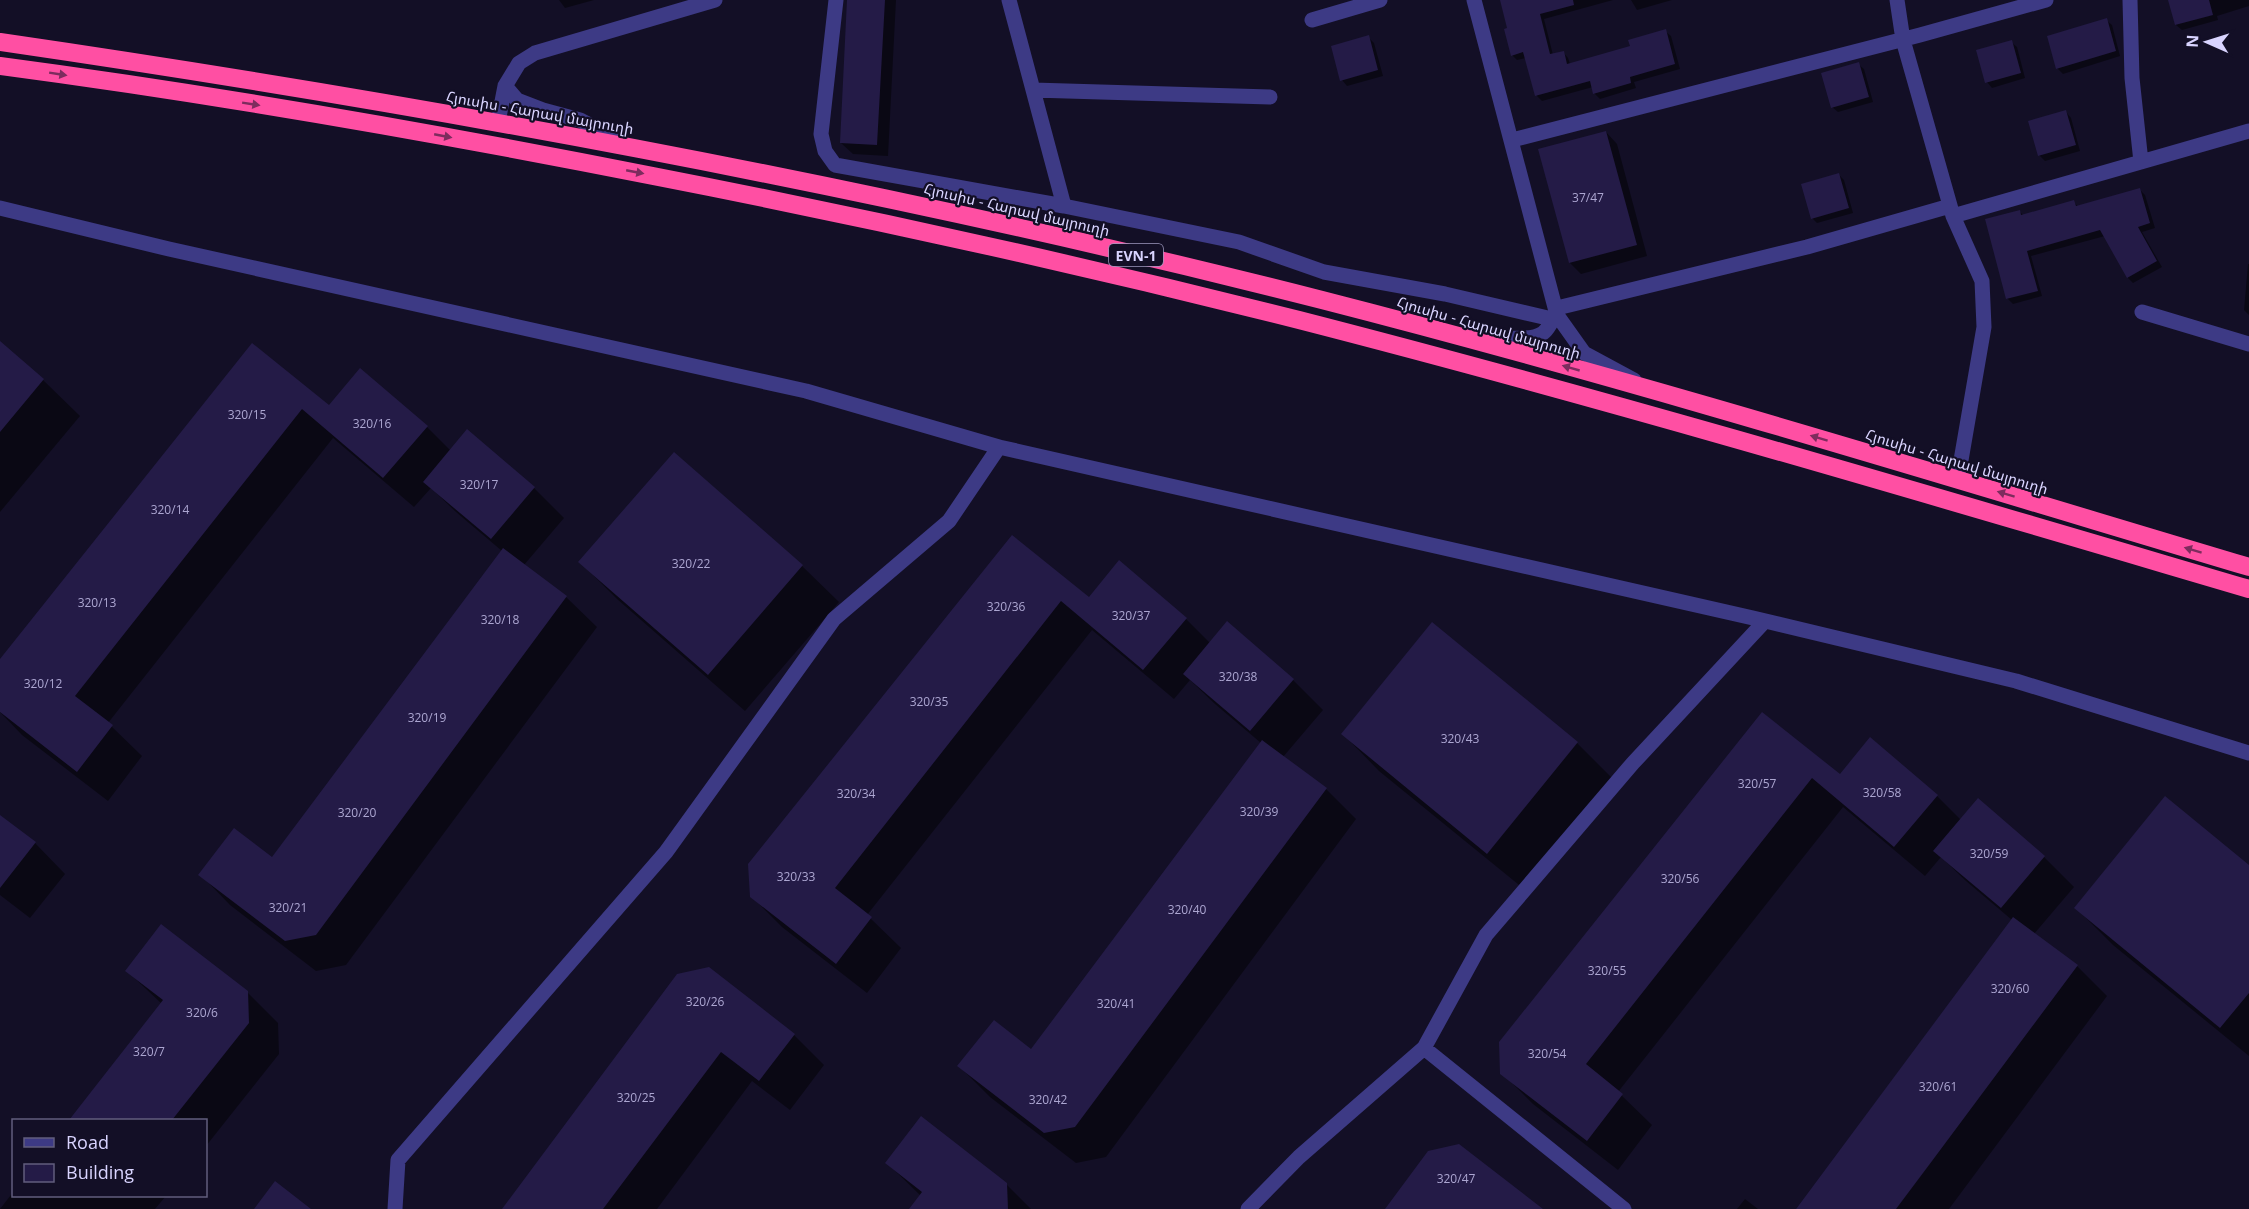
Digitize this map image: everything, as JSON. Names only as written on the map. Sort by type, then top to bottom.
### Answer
[{"type":"highway","name":"Հյուսիս - Հարավ մայրուղի","points":[[0,42],[228,76],[629,146],[902,201],[1114,249],[1451,334],[1758,420],[2249,567]]},
{"type":"highway","name":"EVN-1","points":[[0,66],[402,128],[858,216],[1094,270],[1300,320],[1511,377],[1914,490],[2249,589]]},
{"type":"street","points":[[498,122],[505,86],[519,63],[535,53],[716,0]]},
{"type":"street","points":[[836,0],[822,134],[825,151],[835,165],[1064,206],[1239,242],[1324,272],[1555,314],[2140,162],[2249,131]]},
{"type":"street","points":[[1009,0],[1064,206]]},
{"type":"street","points":[[1312,20],[1380,0]]},
{"type":"street","points":[[1474,0],[1512,140],[1555,314],[1584,352],[1660,394]]},
{"type":"street","points":[[1897,0],[1903,40],[1951,211],[1982,281],[1984,327],[1956,479]]},
{"type":"street","points":[[1512,140],[1903,40],[2046,0]]},
{"type":"street","points":[[2130,0],[2132,78],[2140,162]]},
{"type":"street","points":[[505,86],[517,100],[580,120],[629,146]]},
{"type":"street","points":[[1033,90],[1270,97]]},
{"type":"street","points":[[0,208],[170,249],[806,391],[999,447],[1765,621],[2016,681],[2244,751],[2249,736]]},
{"type":"street","points":[[2142,312],[2249,344]]},
{"type":"street","points":[[1451,334],[1533,338],[1545,332],[1555,314]]},
{"type":"street","points":[[394,1209],[398,1160],[666,852],[834,619],[949,521],[999,447]]},
{"type":"street","points":[[1248,1209],[1299,1157],[1424,1048],[1486,935],[1633,763],[1765,621]]},
{"type":"street","points":[[1424,1048],[1624,1209]]},
{"type":"building","points":[[847,0],[885,0],[877,145],[840,143]]},
{"type":"building","points":[[1500,0],[1573,0],[1574,5],[1540,14],[1550,54],[1564,51],[1567,64],[1630,46],[1628,40],[1666,29],[1675,64],[1630,77],[1631,83],[1593,94],[1590,81],[1535,96],[1523,52],[1511,56]]},
{"type":"building","points":[[2168,0],[2209,0],[2213,15],[2175,25]]},
{"type":"building","points":[[2107,18],[2116,51],[2056,69],[2047,36]]},
{"type":"building","points":[[1369,35],[1378,70],[1340,81],[1331,46]]},
{"type":"building","points":[[2012,40],[2021,73],[1985,83],[1976,50]]},
{"type":"building","points":[[1859,62],[1869,97],[1831,108],[1821,73]]},
{"type":"building","points":[[2066,110],[2076,145],[2038,156],[2028,121]]},
{"type":"building","points":[[1606,131],[1637,245],[1569,263],[1538,149]]},
{"type":"building","points":[[1839,173],[1849,208],[1811,219],[1801,184]]},
{"type":"building","points":[[2140,188],[2150,223],[2138,227],[2157,261],[2127,278],[2100,230],[2027,251],[2038,291],[2006,299],[1985,219],[2020,210],[2021,215],[2074,200],[2076,206]]},
{"type":"building","points":[[0,341],[44,379],[0,432]]},
{"type":"building","points":[[252,343],[329,405],[360,368],[428,426],[383,478],[302,409],[75,696],[113,725],[77,772],[0,712],[0,659]]},
{"type":"building","points":[[467,429],[535,487],[491,539],[423,482]]},
{"type":"building","points":[[674,452],[803,565],[708,675],[578,562]]},
{"type":"building","points":[[1012,535],[1089,597],[1119,560],[1187,618],[1143,670],[1061,601],[835,888],[872,917],[836,964],[750,897],[748,864]]},
{"type":"building","points":[[503,548],[567,596],[316,935],[285,941],[198,875],[234,828],[272,857]]},
{"type":"building","points":[[1227,621],[1294,679],[1250,731],[1183,674]]},
{"type":"building","points":[[1432,622],[1578,742],[1487,854],[1341,734]]},
{"type":"building","points":[[1762,712],[1840,774],[1870,737],[1938,795],[1894,847],[1812,778],[1586,1064],[1623,1094],[1587,1141],[1500,1074],[1499,1042]]},
{"type":"building","points":[[1262,740],[1327,788],[1075,1127],[1044,1133],[957,1066],[994,1020],[1031,1049]]},
{"type":"building","points":[[2165,796],[2249,865],[2249,993],[2220,1028],[2074,908]]},
{"type":"building","points":[[1978,798],[2045,856],[2001,908],[1933,851]]},
{"type":"building","points":[[0,815],[36,842],[0,888]]},
{"type":"building","points":[[2013,917],[2078,965],[1896,1209],[1796,1209]]},
{"type":"building","points":[[161,924],[248,991],[249,1023],[173,1119],[70,1119],[163,1000],[125,971]]},
{"type":"building","points":[[709,967],[795,1034],[759,1081],[721,1052],[603,1209],[502,1209],[677,974]]},
{"type":"building","points":[[921,1116],[1007,1183],[1008,1209],[909,1209],[922,1192],[885,1163]]},
{"type":"building","points":[[1459,1144],[1543,1209],[1385,1209],[1428,1151]]},
{"type":"building","points":[[275,1181],[311,1209],[254,1209]]}]
